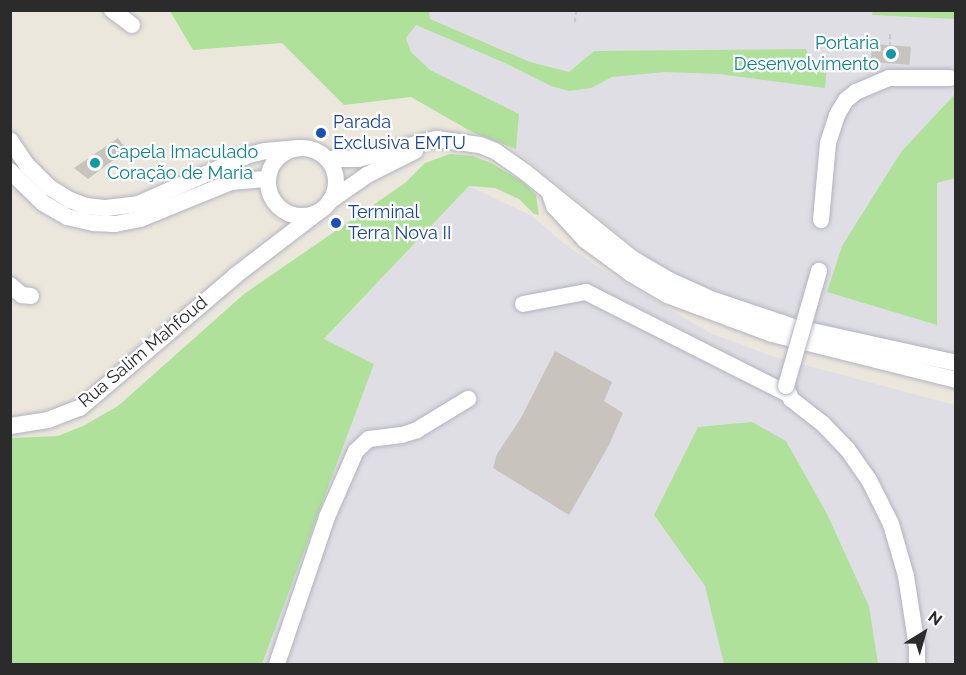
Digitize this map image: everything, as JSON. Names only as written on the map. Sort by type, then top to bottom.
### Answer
[{"type":"street","points":[[112,10],[132,25]]},
{"type":"street","points":[[821,220],[828,143],[837,115],[846,100],[856,92],[888,78],[950,78]]},
{"type":"street","points":[[299,148],[288,151],[278,158],[271,167],[268,179],[273,200],[280,208],[298,216],[317,213],[367,175],[436,138]]},
{"type":"street","points":[[327,159],[358,159],[436,138],[480,145],[495,151],[550,194],[554,206],[630,273],[667,296],[772,334],[956,380]]},
{"type":"street","points":[[10,140],[27,165],[49,187],[70,200],[86,206],[106,208],[138,204],[249,155],[299,148],[319,152],[327,159],[336,179],[330,201]]},
{"type":"street","points":[[10,171],[44,203],[67,217],[94,223],[115,224],[141,219],[231,183],[246,179],[268,179]]},
{"type":"street","name":"Rua Salim Mahfoud","points":[[236,275],[272,237],[280,208]]},
{"type":"street","name":"Rua Salim Mahfoud","points":[[10,426],[48,420],[80,408],[236,275],[317,213]]},
{"type":"street","points":[[578,225],[669,280],[711,299],[828,336],[956,363]]},
{"type":"street","points":[[787,390],[819,271]]},
{"type":"street","points":[[10,285],[22,295],[31,296]]},
{"type":"street","points":[[523,304],[586,292],[787,390],[848,450],[869,480],[891,524],[906,576],[918,647],[917,664]]},
{"type":"street","points":[[277,664],[327,518],[356,451],[369,439],[402,435],[417,430],[468,399]]},
{"type":"path","points":[[575,22],[576,10]]},
{"type":"path","points":[[890,32],[890,46]]},
{"type":"shaded area","points":[[325,11],[955,11],[955,355],[797,324],[662,269],[534,165]]},
{"type":"shaded area","points":[[469,186],[532,216],[562,242],[595,265],[712,334],[775,357],[955,405],[955,664],[262,664],[374,364],[324,340]]},
{"type":"green space","points":[[873,10],[955,11],[955,19],[872,15]]},
{"type":"green space","points":[[170,11],[429,11],[430,19],[530,62],[569,72],[594,51],[806,49],[811,66],[827,67],[825,88],[719,74],[665,72],[612,77],[591,88],[569,91],[551,86],[505,63],[416,25],[406,38],[411,52],[430,70],[519,114],[516,149],[472,132],[411,97],[344,105],[282,43],[193,50]]},
{"type":"green space","points":[[955,94],[955,178],[937,183],[937,325],[827,292],[842,246],[901,152]]},
{"type":"green space","points":[[450,154],[473,156],[491,163],[523,182],[536,195],[539,215],[534,214],[519,199],[495,188],[469,186],[324,339],[374,364],[262,664],[11,664],[11,438],[58,436],[83,426],[118,406],[244,294],[405,183],[425,163]]},
{"type":"green space","points":[[752,422],[786,441],[827,514],[869,606],[878,664],[724,664],[705,586],[654,515],[698,427]]},
{"type":"building","name":"Portaria Desenvolvimento","points":[[872,44],[911,47],[910,65],[871,62]]},
{"type":"building","name":"Capela Imaculado Coração de Maria","points":[[118,138],[127,150],[88,179],[74,168]]},
{"type":"building","points":[[555,351],[612,382],[604,401],[623,413],[609,445],[569,515],[493,468],[497,454],[521,418]]},
{"type":"place","name":"Portaria Desenvolvimento","points":[[891,54]]},
{"type":"place","name":"Parada Exclusiva EMTU","points":[[321,133]]},
{"type":"place","name":"Capela Imaculado Coração de Maria","points":[[95,163]]},
{"type":"place","name":"Terminal Terra Nova II","points":[[336,223]]}]
